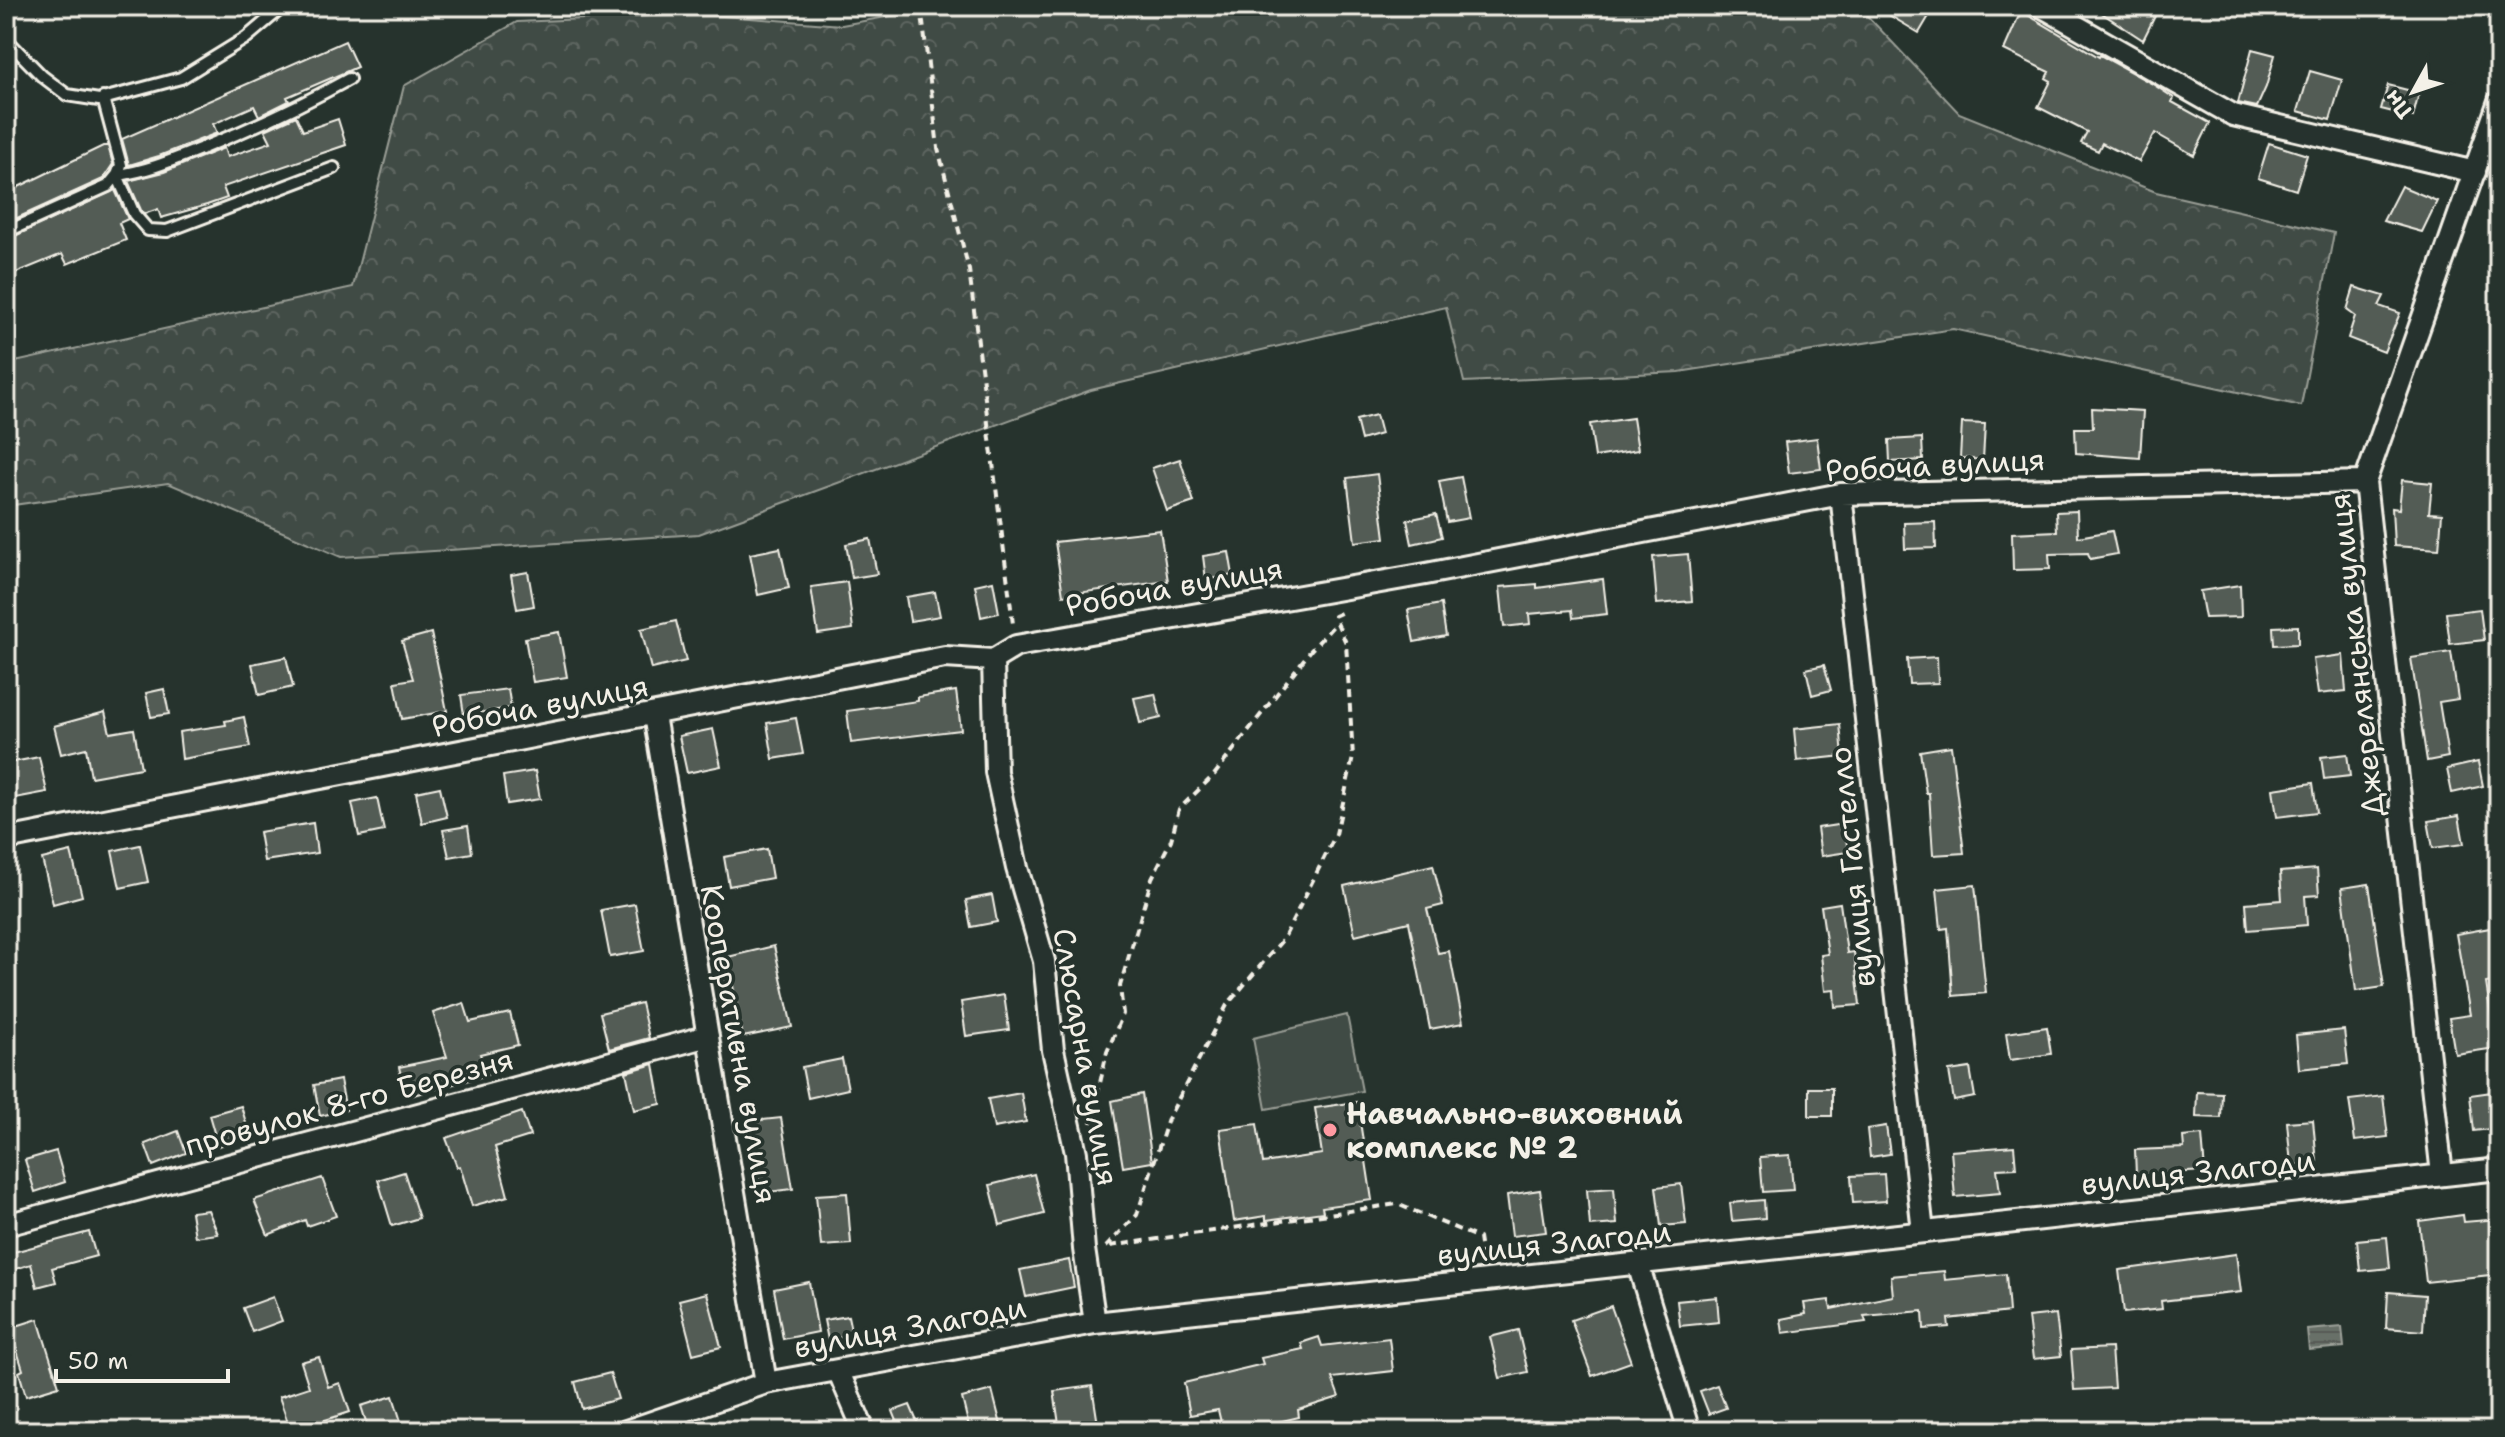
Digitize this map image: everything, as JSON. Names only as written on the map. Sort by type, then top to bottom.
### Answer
[{"type":"street","points":[[2041,6],[2233,115],[2475,172]]},
{"type":"street","name":"Джерелянська вулиця","points":[[2442,1175],[2365,482],[2499,101]]},
{"type":"street","name":"Робоча вулиця","points":[[6,839],[945,657],[993,660],[1016,646],[1426,574],[1841,494],[2365,482]]},
{"type":"street","name":"вулиця Гастелло","points":[[1841,494],[1923,1232]]},
{"type":"street","name":"Слюсарна вулиця","points":[[993,660],[996,772],[1017,868],[1044,961],[1053,1050],[1076,1153],[1084,1249],[1095,1323]]},
{"type":"street","name":"Кооперативна вулиця","points":[[654,715],[766,1383]]},
{"type":"street","name":"провулок 8-го Березня","points":[[6,1225],[708,1036]]},
{"type":"street","name":"вулиця Злагоди","points":[[626,1431],[766,1383],[1095,1323],[2499,1169]]},
{"type":"street","points":[[1638,1264],[1689,1431]]},
{"type":"street","points":[[838,1370],[864,1431]]},
{"type":"lane","points":[[6,39],[42,76],[67,95],[99,100],[181,78],[246,38],[284,6]]},
{"type":"lane","points":[[117,175],[146,171],[238,134],[293,110],[349,79]]},
{"type":"lane","points":[[6,232],[108,186],[117,175],[121,165],[103,98]]},
{"type":"lane","points":[[117,175],[134,214],[148,230],[167,231],[334,168]]},
{"type":"path","points":[[921,6],[938,148],[969,270],[1016,646]]},
{"type":"path","points":[[1108,1247],[1137,1215],[1168,1119],[1227,1005],[1284,938],[1336,834],[1353,757],[1346,643],[1334,616],[1345,611]]},
{"type":"path","points":[[1076,1153],[1084,1143],[1093,1119],[1107,1052],[1123,1014],[1120,986],[1152,878],[1171,840],[1179,809],[1214,775],[1311,650],[1336,623]]},
{"type":"path","points":[[1084,1249],[1397,1204],[1479,1238],[1486,1280]]},
{"type":"green space","points":[[946,6],[1858,6],[1959,113],[2156,192],[2334,233],[2301,406],[1953,329],[1679,372],[1464,382],[1446,307],[1091,390],[699,534],[341,557],[168,483],[6,506],[6,364],[353,287],[404,86],[517,22],[696,14],[842,25]]},
{"type":"green space","points":[[1347,1015],[1362,1091],[1266,1109],[1253,1038]]},
{"type":"shaded area","points":[[2342,1327],[2344,1347],[2309,1350],[2307,1330]]},
{"type":"building","points":[[1874,6],[1935,6],[1919,33]]},
{"type":"building","points":[[2091,6],[2160,6],[2143,40]]},
{"type":"building","points":[[2021,11],[2099,57],[2151,83],[2174,98],[2172,102],[2210,123],[2194,155],[2155,133],[2139,162],[2102,143],[2098,151],[2081,143],[2087,132],[2038,107],[2051,81],[2046,78],[2049,72],[2004,50]]},
{"type":"building","points":[[345,41],[357,67],[287,97],[289,101],[259,116],[254,106],[213,124],[217,133],[129,165],[122,139]]},
{"type":"building","points":[[2252,49],[2275,55],[2257,107],[2238,103]]},
{"type":"building","points":[[2310,71],[2342,80],[2330,120],[2298,111]]},
{"type":"building","points":[[2388,85],[2419,93],[2413,117],[2381,109]]},
{"type":"building","points":[[296,116],[303,131],[338,119],[346,145],[223,187],[227,198],[207,205],[161,218],[158,209],[144,214],[141,210],[128,181],[164,172],[224,148],[227,157],[271,142],[265,130]]},
{"type":"building","points":[[2269,143],[2307,155],[2296,190],[2258,178]]},
{"type":"building","points":[[108,146],[113,164],[103,179],[6,223],[6,193]]},
{"type":"building","points":[[2401,186],[2437,201],[2422,232],[2383,221]]},
{"type":"building","points":[[115,190],[128,219],[119,223],[126,240],[67,264],[62,254],[6,277],[6,240]]},
{"type":"building","points":[[2354,287],[2384,296],[2379,306],[2400,313],[2384,352],[2348,338],[2355,316],[2347,310]]},
{"type":"building","points":[[2092,408],[2143,411],[2140,458],[2076,453],[2075,428],[2093,428]]},
{"type":"building","points":[[1376,415],[1381,434],[1361,440],[1356,420]]},
{"type":"building","points":[[1633,418],[1638,450],[1595,457],[1590,424]]},
{"type":"building","points":[[1962,423],[1985,424],[1983,460],[1960,458]]},
{"type":"building","points":[[1817,438],[1821,469],[1789,473],[1785,442]]},
{"type":"building","points":[[1922,438],[1923,460],[1890,462],[1889,440]]},
{"type":"building","points":[[1180,459],[1194,502],[1167,511],[1152,468]]},
{"type":"building","points":[[1377,474],[1385,538],[1355,542],[1347,478]]},
{"type":"building","points":[[1461,477],[1469,518],[1447,522],[1439,481]]},
{"type":"building","points":[[2402,480],[2432,483],[2429,513],[2442,514],[2439,549],[2394,546],[2392,508],[2399,509]]},
{"type":"building","points":[[2077,511],[2078,537],[2112,531],[2117,554],[2090,559],[2088,553],[2049,554],[2050,569],[2013,570],[2012,533],[2057,531],[2056,512]]},
{"type":"building","points":[[1436,514],[1442,537],[1412,544],[1407,520]]},
{"type":"building","points":[[1935,522],[1936,548],[1905,549],[1904,523]]},
{"type":"building","points":[[1160,530],[1168,581],[1063,595],[1055,542]]},
{"type":"building","points":[[870,539],[877,574],[852,578],[846,544]]},
{"type":"building","points":[[780,548],[789,588],[758,595],[750,554]]},
{"type":"building","points":[[1229,552],[1233,575],[1206,580],[1203,556]]},
{"type":"building","points":[[1688,554],[1692,601],[1657,604],[1653,557]]},
{"type":"building","points":[[528,572],[534,606],[517,609],[511,575]]},
{"type":"building","points":[[1603,579],[1607,614],[1573,618],[1572,610],[1529,614],[1530,624],[1504,627],[1500,587],[1537,584],[1537,588]]},
{"type":"building","points":[[993,581],[999,613],[981,617],[975,585]]},
{"type":"building","points":[[847,582],[853,629],[818,634],[811,587]]},
{"type":"building","points":[[2240,585],[2241,617],[2205,618],[2200,591]]},
{"type":"building","points":[[935,592],[940,616],[910,621],[906,597]]},
{"type":"building","points":[[1441,604],[1446,636],[1414,642],[1408,610]]},
{"type":"building","points":[[2480,609],[2484,640],[2450,644],[2446,613]]},
{"type":"building","points":[[676,621],[686,661],[651,669],[641,629]]},
{"type":"building","points":[[2298,626],[2298,644],[2274,645],[2273,627]]},
{"type":"building","points":[[559,632],[567,677],[533,682],[525,638]]},
{"type":"building","points":[[431,633],[447,711],[402,719],[395,682],[413,679],[402,641]]},
{"type":"building","points":[[2451,652],[2458,699],[2439,702],[2448,757],[2427,761],[2411,658]]},
{"type":"building","points":[[2343,655],[2346,691],[2318,694],[2313,659]]},
{"type":"building","points":[[286,657],[293,687],[259,695],[252,664]]},
{"type":"building","points":[[1937,657],[1938,683],[1909,684],[1907,659]]},
{"type":"building","points":[[1824,665],[1831,690],[1812,695],[1806,669]]},
{"type":"building","points":[[164,689],[169,714],[151,717],[146,693]]},
{"type":"building","points":[[508,689],[511,708],[464,715],[461,695]]},
{"type":"building","points":[[956,691],[961,730],[851,743],[847,711],[918,701],[918,697]]},
{"type":"building","points":[[1155,694],[1161,718],[1140,723],[1134,698]]},
{"type":"building","points":[[105,712],[110,733],[134,729],[141,768],[91,777],[86,748],[61,754],[54,726]]},
{"type":"building","points":[[244,717],[250,747],[182,759],[179,732],[226,725],[225,721]]},
{"type":"building","points":[[796,718],[803,754],[773,759],[767,723]]},
{"type":"building","points":[[1840,724],[1843,756],[1797,761],[1794,729]]},
{"type":"building","points":[[713,729],[721,766],[687,773],[679,736]]},
{"type":"building","points":[[1951,746],[1964,853],[1933,855],[1929,793],[1926,793],[1920,751]]},
{"type":"building","points":[[2347,754],[2350,776],[2324,779],[2321,757]]},
{"type":"building","points":[[39,757],[47,792],[15,798],[8,763]]},
{"type":"building","points":[[2478,762],[2483,786],[2452,793],[2447,769]]},
{"type":"building","points":[[535,771],[540,799],[507,804],[503,776]]},
{"type":"building","points":[[2313,783],[2317,812],[2277,817],[2273,789]]},
{"type":"building","points":[[440,787],[447,817],[422,823],[416,792]]},
{"type":"building","points":[[377,798],[384,831],[359,836],[352,803]]},
{"type":"building","points":[[2459,816],[2464,844],[2433,848],[2428,821]]},
{"type":"building","points":[[313,823],[317,853],[264,861],[259,832]]},
{"type":"building","points":[[1844,824],[1848,852],[1821,856],[1817,828]]},
{"type":"building","points":[[468,826],[472,853],[449,857],[443,830]]},
{"type":"building","points":[[140,845],[148,882],[120,888],[112,851]]},
{"type":"building","points":[[767,849],[772,878],[729,886],[724,857]]},
{"type":"building","points":[[71,852],[82,896],[53,904],[42,859]]},
{"type":"building","points":[[1433,865],[1443,905],[1427,909],[1438,953],[1449,951],[1463,1023],[1430,1029],[1409,922],[1355,935],[1344,886]]},
{"type":"building","points":[[2317,869],[2319,895],[2305,896],[2307,925],[2248,930],[2246,903],[2282,900],[2280,872]]},
{"type":"building","points":[[2369,884],[2384,987],[2356,991],[2342,888]]},
{"type":"building","points":[[1975,885],[1986,993],[1953,996],[1948,928],[1941,929],[1937,889]]},
{"type":"building","points":[[992,895],[997,922],[971,927],[966,900]]},
{"type":"building","points":[[1840,903],[1847,953],[1854,952],[1860,1005],[1835,1007],[1834,990],[1825,991],[1821,955],[1828,954],[1821,906]]},
{"type":"building","points":[[635,904],[644,951],[610,957],[601,910]]},
{"type":"building","points":[[2490,928],[2499,981],[2486,983],[2496,1048],[2455,1054],[2449,1018],[2470,1015],[2456,934]]},
{"type":"building","points":[[774,946],[792,1027],[743,1037],[733,986],[722,988],[715,960]]},
{"type":"building","points":[[1004,995],[1009,1030],[966,1036],[961,1002]]},
{"type":"building","points":[[464,1003],[470,1022],[510,1013],[518,1045],[480,1054],[487,1075],[406,1097],[399,1067],[447,1057],[433,1013]]},
{"type":"building","points":[[641,1003],[649,1038],[609,1049],[600,1013]]},
{"type":"building","points":[[2047,1027],[2051,1054],[2010,1060],[2006,1033]]},
{"type":"building","points":[[2344,1030],[2348,1064],[2299,1069],[2296,1035]]},
{"type":"building","points":[[842,1059],[848,1089],[808,1098],[802,1067]]},
{"type":"building","points":[[654,1064],[661,1104],[634,1110],[626,1072]]},
{"type":"building","points":[[1970,1068],[1975,1097],[1954,1101],[1949,1071]]},
{"type":"building","points":[[340,1080],[346,1110],[320,1116],[314,1085]]},
{"type":"building","points":[[1809,1088],[1832,1088],[1832,1116],[1809,1116]]},
{"type":"building","points":[[2499,1091],[2499,1128],[2474,1131],[2470,1095]]},
{"type":"building","points":[[2197,1092],[2222,1093],[2221,1118],[2196,1117]]},
{"type":"building","points":[[1021,1093],[1026,1122],[994,1128],[988,1099]]},
{"type":"building","points":[[1142,1094],[1152,1162],[1123,1167],[1112,1101]]},
{"type":"building","points":[[2383,1096],[2388,1137],[2355,1141],[2349,1100]]},
{"type":"building","points":[[1357,1102],[1372,1200],[1322,1207],[1323,1212],[1234,1221],[1220,1129],[1257,1124],[1263,1163],[1322,1154],[1315,1108]]},
{"type":"building","points":[[241,1106],[250,1136],[218,1146],[209,1115]]},
{"type":"building","points":[[522,1112],[530,1136],[495,1147],[508,1196],[472,1206],[460,1166],[457,1167],[446,1138]]},
{"type":"building","points":[[781,1118],[793,1189],[760,1193],[752,1121]]},
{"type":"building","points":[[2313,1120],[2317,1163],[2291,1165],[2287,1122]]},
{"type":"building","points":[[1886,1126],[1890,1154],[1870,1157],[1867,1129]]},
{"type":"building","points":[[178,1131],[186,1153],[153,1166],[145,1144]]},
{"type":"building","points":[[2202,1135],[2205,1171],[2136,1175],[2135,1150],[2184,1148],[2183,1137]]},
{"type":"building","points":[[2014,1146],[2016,1168],[1997,1169],[2000,1193],[1955,1197],[1951,1151]]},
{"type":"building","points":[[56,1151],[65,1182],[35,1192],[25,1160]]},
{"type":"building","points":[[1790,1155],[1793,1190],[1763,1192],[1760,1157]]},
{"type":"building","points":[[404,1172],[419,1218],[392,1226],[378,1180]]},
{"type":"building","points":[[1034,1174],[1044,1214],[1000,1225],[990,1185]]},
{"type":"building","points":[[1884,1174],[1886,1201],[1853,1203],[1851,1176]]},
{"type":"building","points":[[322,1178],[336,1216],[307,1226],[305,1220],[268,1235],[254,1200]]},
{"type":"building","points":[[1681,1184],[1686,1224],[1661,1226],[1656,1187]]},
{"type":"building","points":[[1614,1188],[1617,1224],[1590,1226],[1587,1190]]},
{"type":"building","points":[[1540,1190],[1546,1232],[1512,1236],[1507,1195]]},
{"type":"building","points":[[847,1193],[851,1244],[821,1246],[816,1195]]},
{"type":"building","points":[[1764,1200],[1765,1218],[1732,1221],[1730,1203]]},
{"type":"building","points":[[208,1210],[218,1234],[195,1237],[191,1212]]},
{"type":"building","points":[[2463,1215],[2464,1222],[2499,1219],[2499,1274],[2426,1282],[2419,1221]]},
{"type":"building","points":[[89,1232],[96,1256],[52,1268],[56,1282],[37,1287],[31,1264],[6,1272],[6,1254]]},
{"type":"building","points":[[2387,1237],[2390,1268],[2360,1271],[2357,1240]]},
{"type":"building","points":[[2236,1254],[2241,1292],[2161,1301],[2162,1309],[2124,1313],[2119,1270]]},
{"type":"building","points":[[1069,1260],[1074,1287],[1026,1297],[1020,1270]]},
{"type":"building","points":[[1944,1271],[1945,1280],[2006,1274],[2009,1312],[1948,1319],[1949,1327],[1924,1329],[1923,1311],[1864,1316],[1866,1322],[1783,1333],[1781,1319],[1806,1314],[1804,1303],[1829,1300],[1831,1309],[1893,1296],[1891,1276]]},
{"type":"building","points":[[809,1282],[818,1332],[783,1339],[774,1289]]},
{"type":"building","points":[[2388,1292],[2425,1295],[2423,1331],[2386,1328]]},
{"type":"building","points":[[707,1293],[721,1347],[693,1354],[679,1300]]},
{"type":"building","points":[[273,1297],[282,1321],[252,1332],[243,1308]]},
{"type":"building","points":[[1717,1297],[1719,1322],[1680,1326],[1677,1301]]},
{"type":"building","points":[[1611,1306],[1631,1362],[1592,1376],[1571,1320]]},
{"type":"building","points":[[2056,1314],[2061,1356],[2033,1359],[2028,1317]]},
{"type":"building","points":[[848,1316],[852,1335],[828,1340],[824,1320]]},
{"type":"building","points":[[38,1319],[59,1386],[26,1396],[19,1372],[23,1370],[10,1328]]},
{"type":"building","points":[[1518,1330],[1528,1372],[1500,1378],[1490,1337]]},
{"type":"building","points":[[1319,1337],[1322,1346],[1389,1338],[1393,1371],[1332,1378],[1339,1397],[1298,1410],[1299,1417],[1261,1426],[1262,1431],[1223,1431],[1218,1410],[1190,1415],[1184,1383],[1263,1364],[1261,1358],[1303,1349],[1301,1343]]},
{"type":"building","points":[[2111,1348],[2114,1388],[2074,1390],[2071,1350]]},
{"type":"building","points":[[319,1357],[328,1387],[340,1383],[350,1412],[313,1424],[315,1431],[291,1431],[279,1397],[309,1387],[301,1362]]},
{"type":"building","points":[[610,1373],[618,1399],[582,1409],[575,1382]]},
{"type":"building","points":[[1717,1385],[1726,1408],[1709,1414],[1700,1391]]},
{"type":"building","points":[[1092,1386],[1099,1431],[1060,1431],[1054,1391]]},
{"type":"building","points":[[992,1390],[1001,1425],[970,1431],[962,1398]]},
{"type":"building","points":[[393,1396],[404,1431],[369,1431],[361,1406]]},
{"type":"building","points":[[910,1405],[921,1431],[901,1431],[893,1411]]},
{"type":"place","name":"Навчально-виховний комплекс № 2","points":[[1330,1130]]}]
